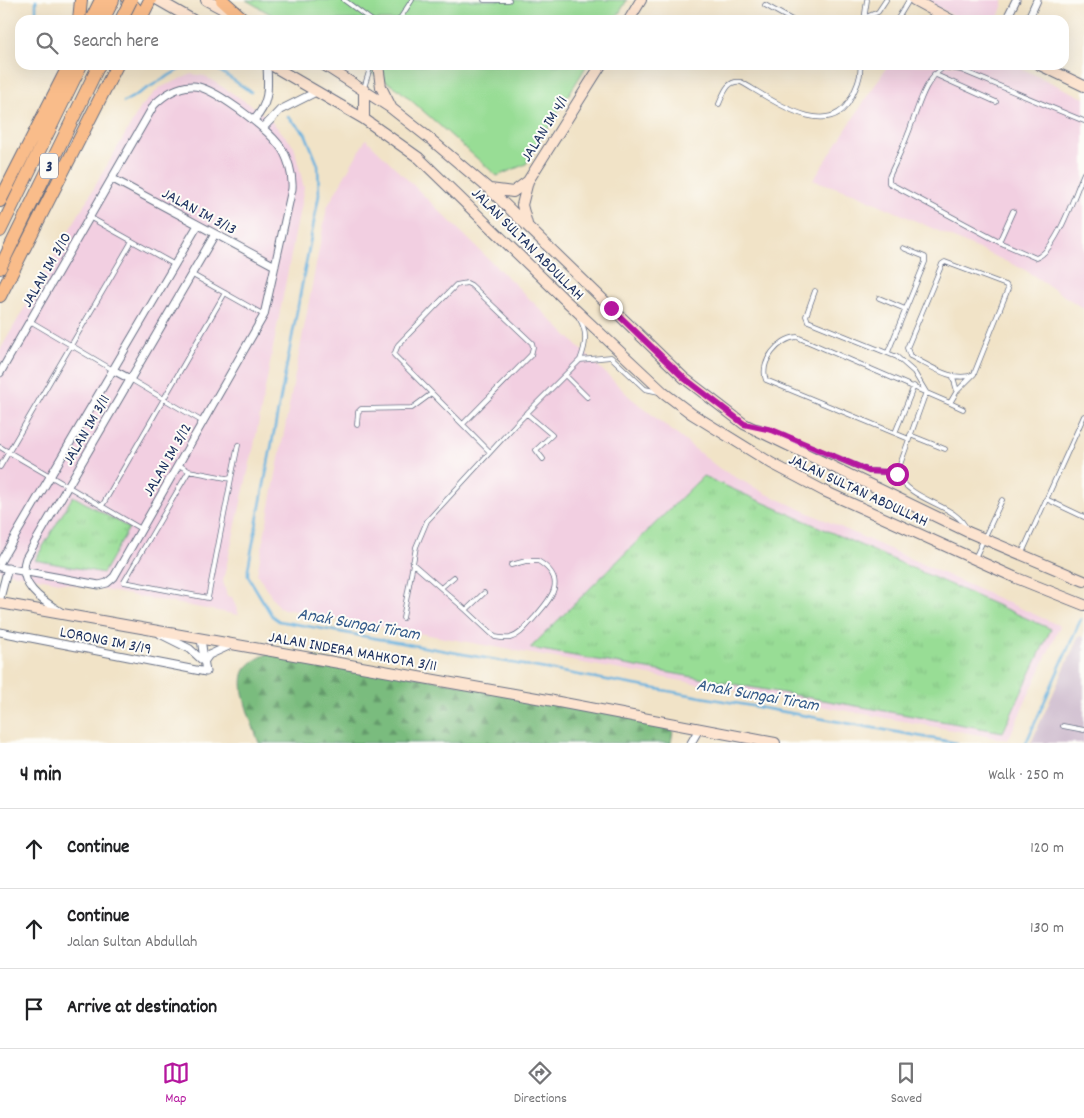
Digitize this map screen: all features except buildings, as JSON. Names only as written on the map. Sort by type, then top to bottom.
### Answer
[{"type":"highway","points":[[80,15],[81,0]]},
{"type":"highway","points":[[99,10],[113,0]]},
{"type":"highway","points":[[123,15],[129,0]]},
{"type":"highway","points":[[129,0],[137,15]]},
{"type":"highway","points":[[142,15],[150,0]]},
{"type":"highway","points":[[222,0],[238,15]]},
{"type":"highway","points":[[0,201],[66,70]]},
{"type":"highway","name":"3","points":[[0,231],[79,70]]},
{"type":"highway","name":"3","points":[[0,268],[97,70]]},
{"type":"highway","points":[[0,296],[115,70]]},
{"type":"highway","points":[[102,96],[122,70]]},
{"type":"main road","points":[[158,0],[184,15]]},
{"type":"main road","points":[[206,0],[234,15]]},
{"type":"main road","points":[[632,15],[641,0]]},
{"type":"main road","points":[[914,0],[942,15]]},
{"type":"main road","name":"JALAN SULTAN ABDULLAH","points":[[279,70],[364,119],[400,143],[438,174],[564,299],[664,393],[720,432],[799,478],[974,560],[1084,605]]},
{"type":"main road","name":"JALAN SULTAN ABDULLAH","points":[[332,70],[392,108],[488,188],[684,378],[744,424],[983,539],[1084,581]]},
{"type":"main road","points":[[379,70],[381,87],[392,108]]},
{"type":"main road","name":"JALAN IM 4/1","points":[[529,228],[522,205],[528,181],[598,70]]},
{"type":"main road","points":[[1050,70],[1084,86]]},
{"type":"main road","points":[[364,90],[364,119]]},
{"type":"main road","name":"JALAN IM 4/1","points":[[488,188],[513,192],[528,181]]},
{"type":"main road","name":"JALAN INDERA MAHKOTA 3/11","points":[[0,603],[775,743]]},
{"type":"street","points":[[1008,15],[1016,0]]},
{"type":"street","points":[[1030,15],[1037,0]]},
{"type":"street","points":[[254,120],[265,106],[268,89],[267,70]]},
{"type":"street","name":"JALAN IM 3/10","points":[[0,373],[154,106],[164,95],[178,88],[192,85],[205,88],[254,120]]},
{"type":"street","points":[[263,128],[280,110],[316,92]]},
{"type":"street","name":"JALAN IM 3/12","points":[[23,571],[99,585],[108,583],[114,577],[264,315],[293,180],[280,146],[254,120]]},
{"type":"street","name":"JALAN IM 3/13","points":[[113,179],[275,266]]},
{"type":"street","name":"JALAN IM 3/11","points":[[0,562],[52,477],[198,224]]},
{"type":"street","name":"JALAN IM 3/11","points":[[23,571],[26,558],[215,234]]},
{"type":"street","points":[[113,370],[130,380]]},
{"type":"street","points":[[0,567],[23,571],[27,584],[40,597],[64,614],[81,619]]},
{"type":"street","points":[[0,598],[8,568]]},
{"type":"street","name":"LORONG IM 3/19","points":[[0,632],[206,672],[204,662]]},
{"type":"street","points":[[158,632],[190,649],[204,662]]},
{"type":"street","points":[[201,639],[204,662]]},
{"type":"street","points":[[204,662],[210,655],[233,644]]},
{"type":"street","points":[[691,743],[699,729]]},
{"type":"lane","points":[[344,0],[364,15]]},
{"type":"lane","points":[[402,15],[412,0]]},
{"type":"lane","points":[[484,0],[510,0]]},
{"type":"lane","points":[[866,15],[868,0]]},
{"type":"lane","points":[[872,15],[878,12],[886,0]]},
{"type":"lane","points":[[900,15],[909,0]]},
{"type":"lane","points":[[765,5],[780,15]]},
{"type":"lane","points":[[364,90],[370,70]]},
{"type":"lane","points":[[719,104],[730,83],[734,81],[741,82],[802,114],[822,119],[830,117],[844,108],[851,98],[861,74],[861,70]]},
{"type":"lane","points":[[940,70],[934,74],[917,105],[912,123],[889,177],[890,183],[999,242],[1036,258],[1043,255],[1054,242],[1084,173]]},
{"type":"lane","points":[[960,70],[1084,120]]},
{"type":"lane","points":[[934,74],[996,102]]},
{"type":"lane","points":[[999,242],[1013,211]]},
{"type":"lane","points":[[90,218],[175,265]]},
{"type":"lane","points":[[0,467],[132,241]]},
{"type":"lane","points":[[888,352],[925,257],[903,248]]},
{"type":"lane","points":[[950,403],[957,391],[974,374],[1008,289],[1006,285],[945,262],[942,264],[907,348],[910,356],[953,377],[962,378],[974,374]]},
{"type":"lane","points":[[191,274],[264,315]]},
{"type":"lane","points":[[463,424],[530,355],[533,347],[532,343],[505,317],[471,285],[466,283],[456,284],[395,350],[397,359],[489,452]]},
{"type":"lane","points":[[815,291],[806,316],[808,321],[897,357],[914,372],[926,392]]},
{"type":"lane","points":[[102,506],[225,293]]},
{"type":"lane","points":[[879,298],[905,309]]},
{"type":"lane","points":[[403,618],[412,563],[421,533],[427,521],[526,412],[580,360],[585,347],[586,333],[581,321],[564,299]]},
{"type":"lane","points":[[30,321],[113,370]]},
{"type":"lane","points":[[945,450],[895,433],[766,380],[764,372],[774,347],[787,337],[796,337],[914,386],[963,409]]},
{"type":"lane","points":[[580,360],[611,357],[646,388],[653,392],[664,393]]},
{"type":"lane","points":[[565,375],[586,397]]},
{"type":"lane","points":[[953,377],[957,391]]},
{"type":"lane","points":[[130,380],[203,422]]},
{"type":"lane","points":[[895,433],[914,386]]},
{"type":"lane","points":[[926,392],[897,474],[901,484],[964,522],[968,532]]},
{"type":"lane","points":[[357,425],[358,412],[361,409],[412,408],[431,394]]},
{"type":"lane","points":[[526,412],[552,435],[536,450],[542,459]]},
{"type":"lane","points":[[1021,556],[1084,416]]},
{"type":"lane","points":[[744,424],[772,430],[869,471],[887,472],[898,467]]},
{"type":"lane","points":[[189,471],[124,582],[208,598],[238,445]]},
{"type":"lane","points":[[0,447],[141,529]]},
{"type":"lane","points":[[179,465],[189,471],[231,479]]},
{"type":"lane","points":[[1046,499],[1084,517]]},
{"type":"lane","points":[[974,560],[1002,500]]},
{"type":"lane","points":[[412,563],[495,637],[511,638],[520,633],[551,598],[554,582],[553,574],[538,561],[526,561],[511,565]]},
{"type":"lane","points":[[442,588],[454,577]]},
{"type":"lane","points":[[466,610],[484,593]]},
{"type":"lane","points":[[1063,726],[1084,730]]},
{"type":"shaded area","points":[[925,0],[1003,0],[999,15],[952,15]]},
{"type":"shaded area","points":[[885,70],[1025,70],[1084,98],[1084,309],[1025,270],[856,194],[813,180]]},
{"type":"shaded area","points":[[192,74],[205,76],[254,107],[273,123],[294,146],[304,188],[254,446],[223,581],[227,596],[232,597],[239,615],[0,571],[0,350],[141,107],[159,88]]},
{"type":"shaded area","points":[[366,139],[631,398],[720,469],[767,494],[1060,626],[1008,740],[279,608],[257,574],[327,207]]},
{"type":"shaded area","points":[[1079,636],[1084,637],[1084,743],[1031,743]]},
{"type":"green space","points":[[246,0],[627,0],[618,15],[272,15]]},
{"type":"green space","points":[[366,70],[584,70],[526,164],[497,176],[397,88]]},
{"type":"green space","points":[[703,476],[1051,629],[1003,732],[530,648]]},
{"type":"green space","points":[[73,496],[129,528],[103,573],[35,560]]},
{"type":"green space","points":[[275,651],[620,714],[673,731],[671,743],[259,743],[243,693],[243,674],[253,662]]},
{"type":"waterway","points":[[36,0],[36,15]]},
{"type":"waterway","points":[[124,102],[178,70]]},
{"type":"waterway","points":[[218,70],[251,92]]},
{"type":"waterway","name":"Anak Sungai Tiram","points":[[288,117],[305,133],[318,165],[319,195],[248,569],[248,576],[272,616],[279,621],[957,743]]},
{"type":"waterway","points":[[1026,743],[1081,619]]},
{"type":"route","points":[[611,308],[684,378],[744,424],[772,430],[869,471],[880,473],[898,467],[897,474]]}]
